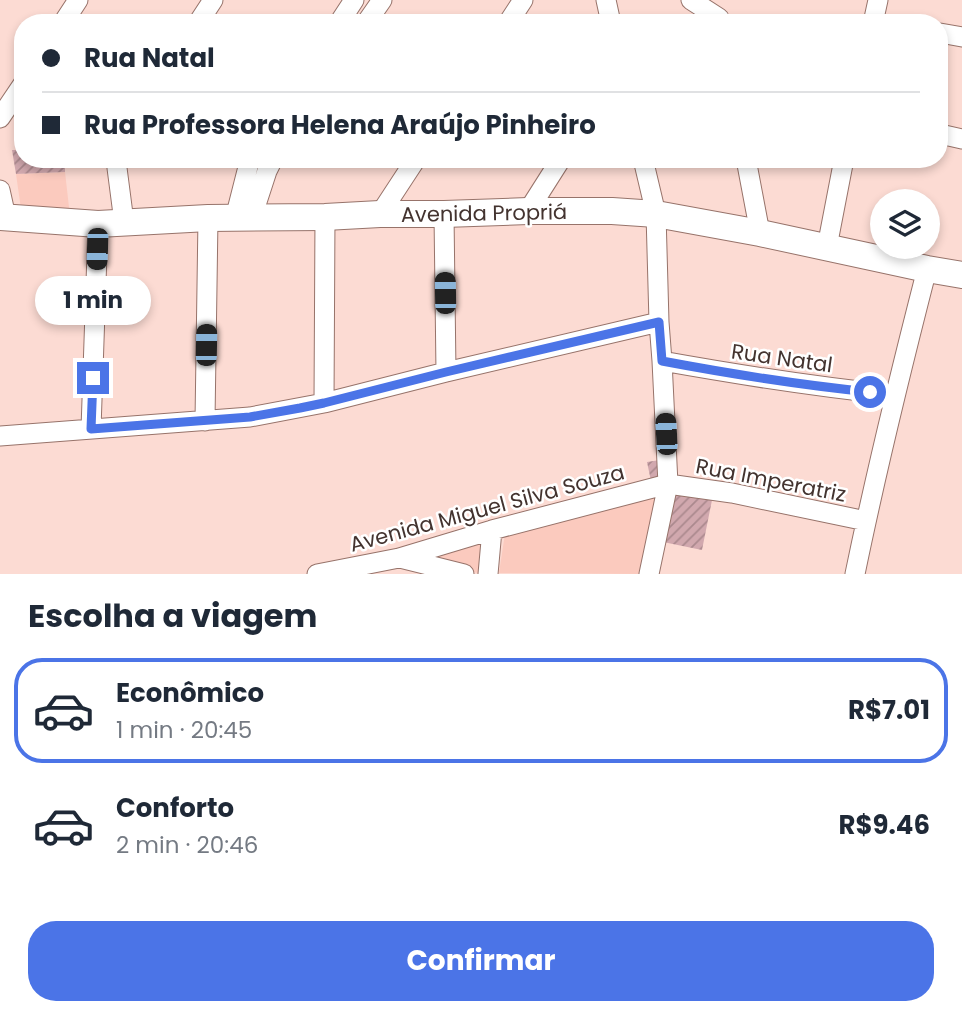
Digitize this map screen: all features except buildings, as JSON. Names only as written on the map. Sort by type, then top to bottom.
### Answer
[{"type":"street","points":[[691,0],[718,14]]},
{"type":"street","points":[[0,118],[14,97]]},
{"type":"street","points":[[91,429],[117,168]]},
{"type":"street","points":[[243,218],[249,168]]},
{"type":"street","points":[[243,218],[268,168]]},
{"type":"street","points":[[380,214],[410,168]]},
{"type":"street","points":[[528,211],[555,168]]},
{"type":"street","points":[[645,168],[656,214],[668,484],[649,574]]},
{"type":"street","points":[[748,168],[760,233]]},
{"type":"street","points":[[827,247],[842,168]]},
{"type":"street","points":[[0,190],[3,217]]},
{"type":"street","name":"Avenida Propriá","points":[[3,217],[111,223],[208,218],[612,211],[656,214],[760,233],[962,275]]},
{"type":"street","points":[[444,214],[446,372]]},
{"type":"street","points":[[324,403],[325,217]]},
{"type":"street","points":[[205,421],[208,218]]},
{"type":"street","points":[[855,574],[895,395],[927,269]]},
{"type":"street","points":[[0,436],[250,417],[324,403],[659,322]]},
{"type":"street","name":"Rua Natal","points":[[662,361],[818,387],[895,395]]},
{"type":"street","name":"Rua Imperatriz","points":[[668,484],[732,493],[866,522]]},
{"type":"street","name":"Avenida Miguel Silva Souza","points":[[317,574],[369,569],[492,530],[668,484]]},
{"type":"street","points":[[488,574],[492,530]]},
{"type":"street","points":[[399,558],[464,574]]},
{"type":"shaded area","points":[[65,172],[70,216],[22,216],[16,174]]},
{"type":"shaded area","points":[[661,487],[642,574],[499,573],[506,527]]},
{"type":"shaded area","points":[[485,536],[482,574],[411,557]]},
{"type":"route","points":[[93,378],[91,429],[250,417],[324,403],[659,322],[662,361],[818,387],[870,392]]}]
